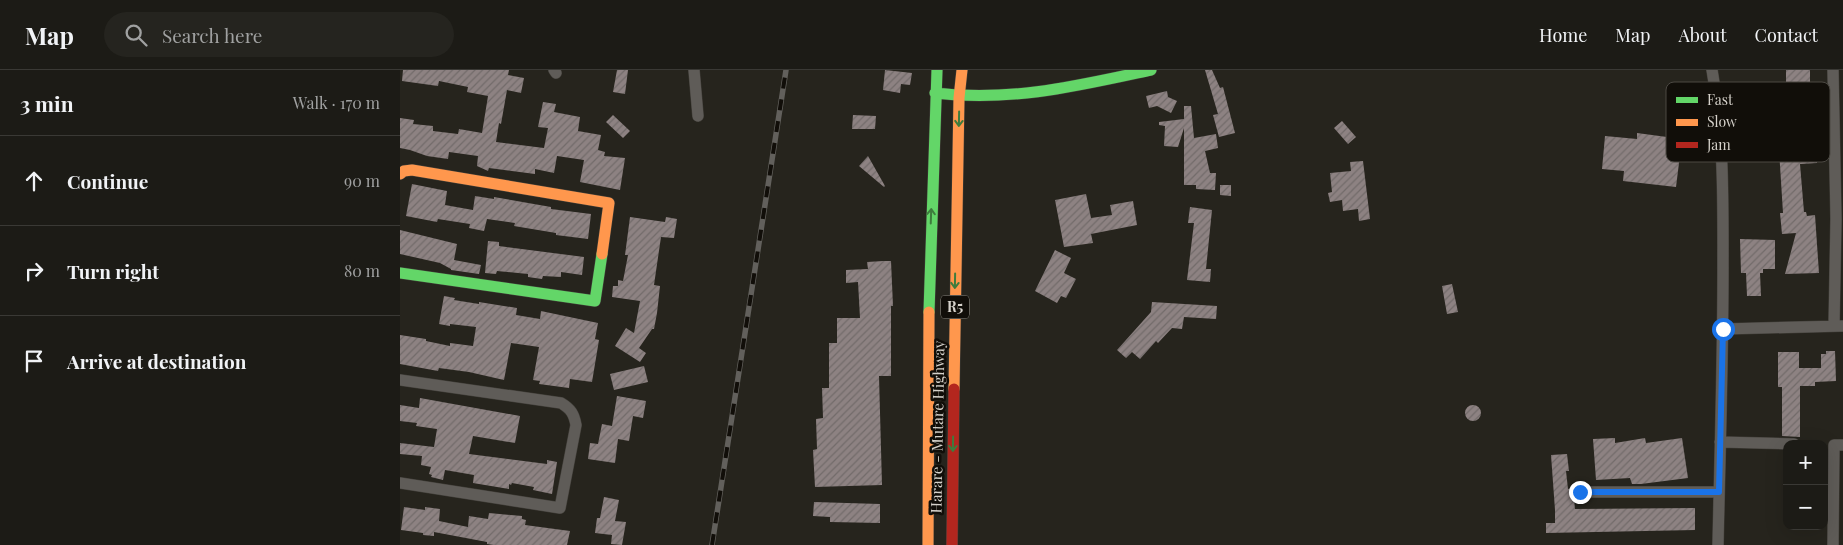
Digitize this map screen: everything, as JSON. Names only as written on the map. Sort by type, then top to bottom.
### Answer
[{"type":"main road","name":"Harare - Mutare Highway","points":[[928,545],[929,281],[937,70]]},
{"type":"main road","name":"Harare - Mutare Highway","points":[[952,545],[955,271],[959,98],[962,70]]},
{"type":"main road","points":[[935,93],[959,98],[1045,92],[1151,70]]},
{"type":"main road","points":[[400,174],[404,171],[412,170],[609,203],[594,301],[400,273]]},
{"type":"street","points":[[694,70],[698,116]]},
{"type":"street","points":[[1723,329],[1839,326],[1839,219],[1833,70]]},
{"type":"street","points":[[1718,545],[1723,329],[1723,162]]},
{"type":"street","points":[[400,380],[561,403],[570,408],[576,425],[560,508],[400,484]]},
{"type":"street","points":[[1720,442],[1783,444]]},
{"type":"street","points":[[1833,545],[1834,445]]},
{"type":"street","points":[[1580,492],[1719,492]]},
{"type":"building","points":[[403,70],[509,70],[508,75],[524,78],[521,93],[507,90],[496,142],[544,148],[548,128],[538,127],[543,102],[556,104],[554,112],[580,117],[578,131],[601,135],[598,150],[605,152],[604,156],[625,158],[620,190],[580,182],[584,160],[557,156],[554,173],[535,169],[535,174],[489,168],[488,171],[477,166],[478,156],[449,152],[448,159],[427,156],[400,148],[400,118],[414,120],[413,124],[433,126],[433,131],[458,134],[459,129],[482,133],[488,96],[467,92],[468,87],[439,81],[438,86],[402,81]]},
{"type":"building","points":[[617,70],[628,70],[625,94],[613,92]]},
{"type":"building","points":[[885,70],[912,73],[910,85],[901,84],[900,93],[883,90]]},
{"type":"building","points":[[1205,70],[1212,70],[1220,88],[1223,87],[1235,133],[1219,137],[1213,115],[1218,114]]},
{"type":"building","points":[[1786,70],[1810,70],[1810,82],[1786,82]]},
{"type":"building","points":[[1167,91],[1168,97],[1177,101],[1171,113],[1157,106],[1149,108],[1146,96]]},
{"type":"building","points":[[1184,106],[1191,106],[1194,138],[1216,134],[1218,148],[1205,151],[1210,173],[1216,173],[1215,190],[1196,189],[1196,185],[1184,185],[1184,128],[1178,147],[1164,146],[1165,126],[1159,125],[1159,122],[1184,119]]},
{"type":"building","points":[[613,115],[630,131],[623,138],[606,122]]},
{"type":"building","points":[[853,115],[876,116],[875,129],[852,129]]},
{"type":"building","points":[[1342,121],[1356,137],[1348,144],[1334,128]]},
{"type":"building","points":[[1637,133],[1666,137],[1666,162],[1679,162],[1676,187],[1623,181],[1624,171],[1602,169],[1605,136],[1637,139]]},
{"type":"building","points":[[868,156],[885,186],[884,187],[859,166]]},
{"type":"building","points":[[1363,161],[1370,219],[1359,221],[1358,209],[1343,211],[1342,200],[1330,202],[1328,193],[1332,192],[1330,173],[1351,171],[1350,162]]},
{"type":"building","points":[[1780,162],[1817,162],[1800,164],[1804,212],[1806,212],[1807,216],[1815,215],[1819,273],[1785,274],[1796,233],[1782,234],[1780,213],[1783,213]]},
{"type":"building","points":[[412,184],[447,191],[445,205],[473,210],[475,196],[494,199],[494,197],[551,207],[551,209],[591,214],[588,239],[556,235],[556,233],[514,226],[515,223],[487,219],[484,231],[469,228],[470,224],[438,219],[437,222],[406,216]]},
{"type":"building","points":[[1220,185],[1231,185],[1231,196],[1220,195]]},
{"type":"building","points":[[1086,194],[1091,218],[1112,215],[1110,205],[1133,201],[1137,225],[1091,234],[1093,243],[1064,247],[1055,200]]},
{"type":"building","points":[[1190,207],[1212,210],[1206,269],[1211,269],[1210,282],[1187,280],[1194,223],[1188,223]]},
{"type":"building","points":[[630,217],[665,222],[666,217],[677,219],[674,238],[661,237],[654,285],[660,286],[657,313],[654,329],[652,329],[639,348],[646,353],[640,362],[615,346],[626,328],[634,333],[640,301],[612,297],[613,286],[618,286],[618,280],[623,281],[628,255],[625,255]]},
{"type":"building","points":[[400,230],[457,244],[454,260],[481,265],[479,274],[451,270],[440,263],[400,254]]},
{"type":"building","points":[[1740,239],[1775,240],[1775,269],[1763,269],[1763,273],[1760,273],[1761,296],[1747,296],[1746,273],[1741,273]]},
{"type":"building","points":[[488,241],[499,242],[499,246],[584,257],[582,275],[561,272],[561,277],[543,276],[542,279],[528,277],[528,274],[497,271],[496,274],[485,273]]},
{"type":"building","points":[[1055,250],[1071,258],[1064,273],[1076,279],[1066,298],[1061,296],[1057,303],[1035,291]]},
{"type":"building","points":[[891,261],[893,306],[891,306],[891,376],[879,376],[882,485],[815,487],[813,450],[817,449],[816,419],[823,418],[822,388],[829,388],[829,343],[837,343],[837,318],[860,318],[858,282],[846,283],[846,270],[868,269],[867,262]]},
{"type":"building","points":[[1452,284],[1458,312],[1447,314],[1442,286]]},
{"type":"building","points":[[444,296],[455,298],[454,300],[517,308],[516,315],[540,319],[541,311],[598,323],[595,339],[599,340],[592,382],[570,379],[569,388],[539,384],[540,381],[533,380],[539,347],[511,343],[504,380],[469,372],[439,368],[438,371],[400,364],[400,335],[426,339],[426,341],[450,346],[450,343],[473,346],[476,327],[439,324]]},
{"type":"building","points":[[1152,302],[1217,306],[1216,319],[1184,317],[1182,329],[1172,328],[1158,343],[1156,341],[1140,359],[1132,352],[1126,358],[1117,350],[1151,312]]},
{"type":"building","points":[[1826,351],[1835,351],[1836,381],[1815,382],[1815,386],[1800,386],[1800,437],[1782,436],[1782,387],[1778,387],[1778,352],[1799,352],[1799,368],[1821,368],[1821,354],[1826,354]]},
{"type":"building","points":[[644,366],[648,382],[614,390],[610,374]]},
{"type":"building","points":[[617,396],[646,401],[643,418],[633,416],[629,441],[618,439],[615,463],[588,459],[590,443],[598,444],[602,424],[612,426]]},
{"type":"building","points":[[420,398],[520,416],[515,443],[473,436],[469,454],[547,464],[547,460],[557,462],[552,494],[533,490],[534,487],[512,483],[511,485],[509,484],[509,489],[473,483],[474,475],[445,470],[443,480],[431,477],[432,475],[429,474],[431,467],[421,465],[422,456],[400,454],[400,443],[434,447],[437,429],[416,426],[417,423],[400,421],[400,405],[419,408]]},
{"type":"building","points":[[1473,405],[1479,407],[1481,413],[1479,419],[1473,421],[1467,419],[1465,413],[1467,407]]},
{"type":"building","points":[[1615,438],[1615,443],[1645,438],[1646,443],[1682,438],[1688,478],[1641,484],[1632,484],[1630,478],[1596,480],[1593,439]]},
{"type":"building","points":[[1567,454],[1569,471],[1566,471],[1568,489],[1573,488],[1575,509],[1695,508],[1695,530],[1546,533],[1546,523],[1555,523],[1551,455]]},
{"type":"building","points":[[604,497],[619,500],[615,521],[626,522],[622,545],[611,544],[612,535],[595,533],[597,518],[600,518]]},
{"type":"building","points":[[814,502],[880,504],[880,523],[830,522],[830,517],[813,516]]},
{"type":"building","points":[[404,507],[425,510],[425,507],[440,509],[439,521],[468,527],[469,516],[488,519],[489,513],[522,516],[522,519],[526,520],[525,525],[570,531],[567,545],[494,545],[434,532],[434,536],[423,535],[423,533],[401,530]]},
{"type":"railway","points":[[712,545],[786,70]]},
{"type":"traffic: fast","points":[[929,312],[937,70]]},
{"type":"traffic: fast","points":[[935,93],[963,95],[1017,94],[1070,87],[1151,70]]},
{"type":"traffic: fast","points":[[400,273],[595,301],[602,254]]},
{"type":"traffic: slow","points":[[954,389],[959,98],[962,70]]},
{"type":"traffic: slow","points":[[400,174],[404,171],[412,170],[609,203],[602,254]]},
{"type":"traffic: slow","points":[[928,545],[929,312]]},
{"type":"traffic: jam","points":[[952,545],[954,389]]},
{"type":"route","points":[[1580,492],[1719,492],[1723,329]]}]
